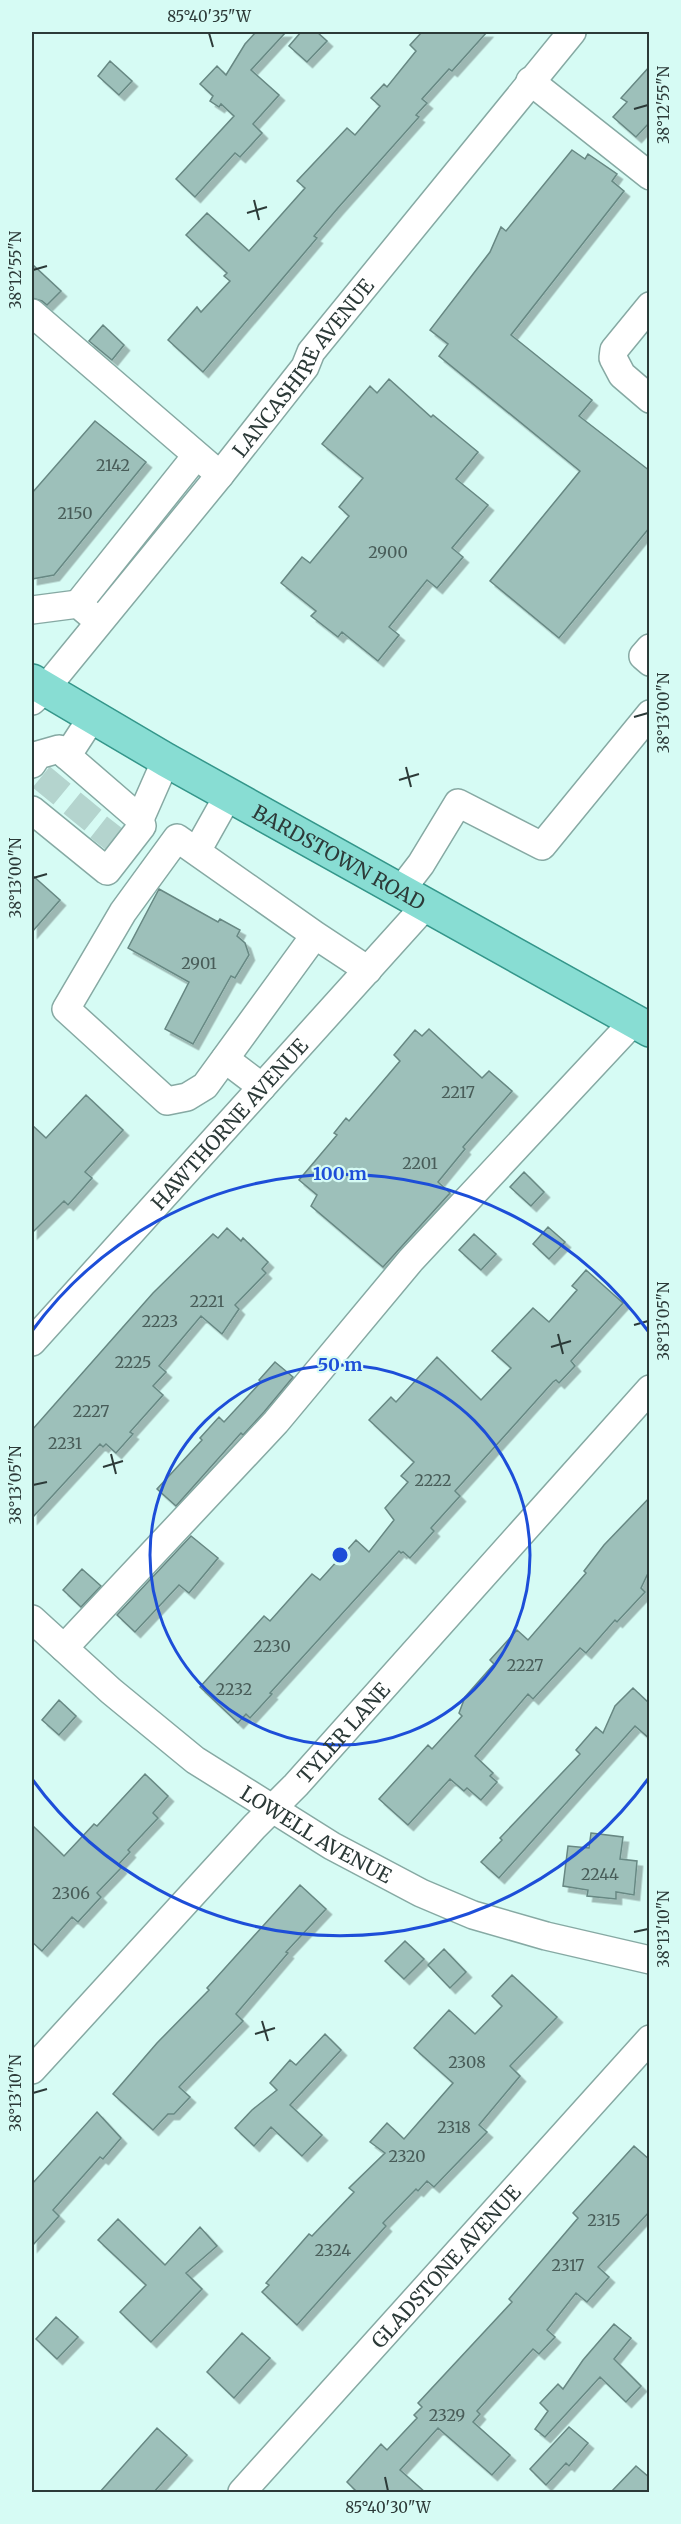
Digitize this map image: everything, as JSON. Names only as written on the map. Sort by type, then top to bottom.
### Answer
[{"type":"main road","name":"BARDSTOWN ROAD","points":[[36,691],[93,716],[166,760],[642,1025]]},
{"type":"street","name":"LANCASHIRE AVENUE","points":[[36,691],[99,622],[220,475],[305,367],[311,352],[572,32]]},
{"type":"street","points":[[530,81],[650,176]]},
{"type":"street","points":[[650,306],[614,350],[612,358],[622,375],[650,399]]},
{"type":"street","points":[[32,313],[220,475]]},
{"type":"street","points":[[32,610],[78,603],[196,456]]},
{"type":"street","points":[[78,603],[99,622]]},
{"type":"street","points":[[650,648],[643,656],[650,662]]},
{"type":"street","name":"HAWTHORNE AVENUE","points":[[32,1342],[368,970],[414,897],[421,864],[458,803],[542,846],[650,714]]},
{"type":"street","points":[[67,763],[93,716]]},
{"type":"street","points":[[32,764],[38,755],[59,749],[67,763],[98,793],[142,826],[107,871],[96,852],[68,828],[35,805]]},
{"type":"street","points":[[129,817],[166,760]]},
{"type":"street","points":[[197,851],[229,794]]},
{"type":"street","points":[[315,935],[205,1086],[187,1096],[167,1101],[66,1009],[123,912],[177,838],[368,970]]},
{"type":"street","points":[[64,1648],[276,1422],[411,1260],[642,1025]]},
{"type":"street","points":[[225,1059],[262,1087]]},
{"type":"street","name":"TYLER LANE","points":[[32,2070],[254,1827],[273,1810],[650,1389]]},
{"type":"street","name":"LOWELL AVENUE","points":[[32,1619],[111,1691],[195,1760],[332,1846],[421,1893],[473,1915],[546,1936],[650,1960]]},
{"type":"street","name":"GLADSTONE AVENUE","points":[[242,2493],[650,2039]]},
{"type":"building","points":[[256,32],[286,32],[251,70],[279,95],[253,124],[262,133],[240,157],[235,153],[195,197],[176,179],[234,116],[221,104],[219,107],[210,101],[213,96],[200,84],[217,66],[226,75],[245,44]]},
{"type":"building","points":[[301,32],[317,32],[327,41],[307,62],[289,46]]},
{"type":"building","points":[[422,32],[487,32],[452,71],[449,69],[422,99],[427,103],[416,115],[419,117],[314,236],[317,238],[203,372],[168,340],[197,307],[201,312],[230,281],[224,276],[227,273],[186,235],[207,213],[249,251],[305,188],[297,181],[347,128],[355,135],[380,106],[371,98],[384,84],[387,87],[416,51],[410,45]]},
{"type":"building","points":[[110,61],[132,81],[119,95],[98,76]]},
{"type":"building","points":[[650,66],[650,122],[636,137],[613,117],[627,102],[621,98]]},
{"type":"building","points":[[572,150],[585,159],[588,154],[617,174],[612,181],[624,191],[511,335],[592,400],[579,416],[650,471],[650,527],[559,638],[490,581],[580,471],[439,356],[448,344],[430,330],[490,252],[501,227],[506,231]]},
{"type":"building","points":[[32,264],[61,291],[47,305],[32,298]]},
{"type":"building","points":[[103,325],[124,345],[112,360],[89,341]]},
{"type":"building","points":[[389,379],[431,417],[433,415],[478,452],[456,479],[488,505],[452,548],[463,557],[437,588],[427,580],[389,627],[399,635],[378,661],[342,632],[338,637],[311,616],[316,611],[281,583],[302,557],[310,563],[349,516],[339,507],[363,478],[322,444],[370,386],[377,393]]},
{"type":"building","points":[[95,421],[146,462],[54,575],[32,579],[32,493]]},
{"type":"building","points":[[32,875],[60,900],[32,932]]},
{"type":"building","points":[[159,889],[218,922],[220,919],[240,930],[237,936],[245,943],[249,955],[235,978],[231,976],[193,1044],[165,1029],[189,982],[128,948]]},
{"type":"building","points":[[429,1029],[482,1078],[489,1071],[512,1091],[463,1147],[465,1149],[438,1182],[450,1193],[383,1267],[311,1206],[317,1195],[299,1180],[337,1135],[334,1133],[346,1118],[349,1121],[400,1061],[394,1055],[415,1030],[422,1036]]},
{"type":"building","points":[[86,1095],[123,1130],[85,1172],[92,1178],[68,1205],[64,1201],[32,1233],[32,1125],[46,1138]]},
{"type":"building","points":[[524,1172],[544,1192],[531,1206],[510,1187]]},
{"type":"building","points":[[548,1227],[565,1242],[549,1259],[533,1244]]},
{"type":"building","points":[[227,1228],[241,1241],[243,1238],[268,1262],[262,1269],[266,1273],[235,1305],[239,1309],[222,1334],[201,1316],[159,1366],[166,1372],[153,1386],[163,1395],[130,1432],[133,1434],[116,1453],[106,1444],[103,1447],[100,1444],[32,1518],[32,1430],[153,1293],[213,1234],[218,1238]]},
{"type":"building","points":[[474,1234],[496,1254],[481,1270],[459,1250]]},
{"type":"building","points":[[586,1270],[623,1303],[571,1361],[575,1366],[559,1383],[556,1380],[553,1382],[455,1491],[460,1496],[431,1528],[434,1531],[410,1558],[399,1551],[250,1718],[246,1714],[238,1723],[200,1687],[264,1616],[270,1621],[312,1574],[320,1580],[356,1540],[369,1552],[394,1520],[385,1508],[408,1482],[401,1476],[414,1462],[369,1420],[391,1397],[396,1402],[437,1357],[481,1400],[511,1368],[492,1351],[533,1308],[549,1322],[577,1290],[572,1286]]},
{"type":"building","points":[[275,1362],[293,1377],[264,1412],[243,1435],[241,1433],[176,1506],[157,1489],[202,1440],[200,1438],[219,1417],[224,1422],[261,1382],[259,1380]]},
{"type":"building","points":[[650,1497],[650,1569],[641,1588],[645,1592],[617,1622],[615,1620],[586,1653],[580,1648],[533,1699],[528,1694],[475,1756],[493,1773],[490,1776],[497,1782],[481,1800],[467,1788],[464,1791],[450,1779],[408,1825],[379,1799],[428,1745],[432,1749],[462,1716],[459,1713],[465,1697],[494,1664],[490,1660],[517,1630],[528,1640],[586,1573],[584,1571],[604,1545]]},
{"type":"building","points":[[191,1536],[218,1558],[189,1593],[179,1585],[135,1632],[117,1615]]},
{"type":"building","points":[[82,1569],[101,1586],[81,1607],[63,1590]]},
{"type":"building","points":[[633,1688],[650,1704],[650,1739],[635,1726],[499,1878],[481,1862],[502,1840],[500,1838],[580,1754],[576,1750],[596,1727],[603,1733],[615,1706]]},
{"type":"building","points":[[59,1700],[76,1716],[59,1735],[42,1720]]},
{"type":"building","points":[[145,1774],[168,1796],[153,1813],[158,1818],[128,1850],[130,1852],[118,1865],[121,1868],[97,1893],[101,1897],[78,1922],[72,1917],[42,1951],[32,1942],[32,1825],[64,1856],[94,1824],[97,1826]]},
{"type":"building","points":[[591,1833],[623,1837],[620,1859],[637,1861],[634,1895],[616,1892],[616,1899],[587,1896],[588,1890],[563,1886],[568,1846],[589,1848]]},
{"type":"building","points":[[300,1885],[326,1909],[286,1952],[288,1953],[236,2014],[243,2021],[179,2087],[190,2097],[174,2114],[168,2114],[153,2130],[113,2094],[157,2043],[209,1990],[207,1988]]},
{"type":"building","points":[[405,1941],[424,1959],[404,1979],[385,1961]]},
{"type":"building","points":[[444,1949],[466,1972],[450,1988],[428,1965]]},
{"type":"building","points":[[512,1975],[557,2017],[510,2066],[520,2076],[479,2125],[487,2132],[434,2187],[427,2181],[418,2191],[416,2189],[383,2223],[386,2226],[297,2325],[262,2292],[269,2285],[266,2283],[309,2234],[312,2236],[354,2192],[349,2188],[385,2153],[370,2142],[387,2123],[404,2139],[453,2083],[414,2048],[449,2010],[475,2034],[502,2006],[492,1996]]},
{"type":"building","points":[[325,2034],[341,2050],[290,2105],[322,2135],[302,2156],[271,2127],[254,2146],[235,2128],[252,2110],[277,2090],[270,2083],[290,2060],[296,2065]]},
{"type":"building","points":[[97,2112],[121,2138],[103,2159],[100,2157],[53,2210],[59,2216],[32,2246],[32,2184]]},
{"type":"building","points":[[634,2146],[650,2160],[650,2211],[598,2267],[609,2277],[587,2302],[576,2293],[547,2330],[555,2337],[539,2354],[533,2349],[477,2411],[480,2414],[473,2422],[510,2455],[492,2475],[438,2428],[400,2470],[426,2493],[358,2493],[347,2482],[381,2444],[387,2450],[417,2418],[414,2415],[422,2407],[418,2403],[512,2302],[509,2299],[578,2218],[573,2213]]},
{"type":"building","points":[[118,2219],[165,2265],[200,2227],[217,2246],[186,2273],[202,2289],[151,2342],[120,2312],[146,2285],[98,2240]]},
{"type":"building","points":[[56,2317],[78,2337],[57,2359],[36,2339]]},
{"type":"building","points":[[614,2324],[631,2338],[614,2359],[641,2386],[626,2402],[600,2377],[545,2437],[535,2429],[548,2411],[540,2403],[558,2384],[563,2389],[583,2360]]},
{"type":"building","points":[[242,2333],[270,2358],[234,2398],[207,2372]]},
{"type":"building","points":[[569,2427],[588,2443],[569,2466],[566,2463],[546,2485],[530,2469]]},
{"type":"building","points":[[157,2428],[187,2455],[153,2493],[99,2493]]},
{"type":"building","points":[[636,2466],[650,2478],[650,2493],[610,2493]]},
{"type":"tunnel","points":[[43,796],[62,773]]},
{"type":"tunnel","points":[[74,822],[92,800]]},
{"type":"tunnel","points":[[101,846],[119,823]]}]
